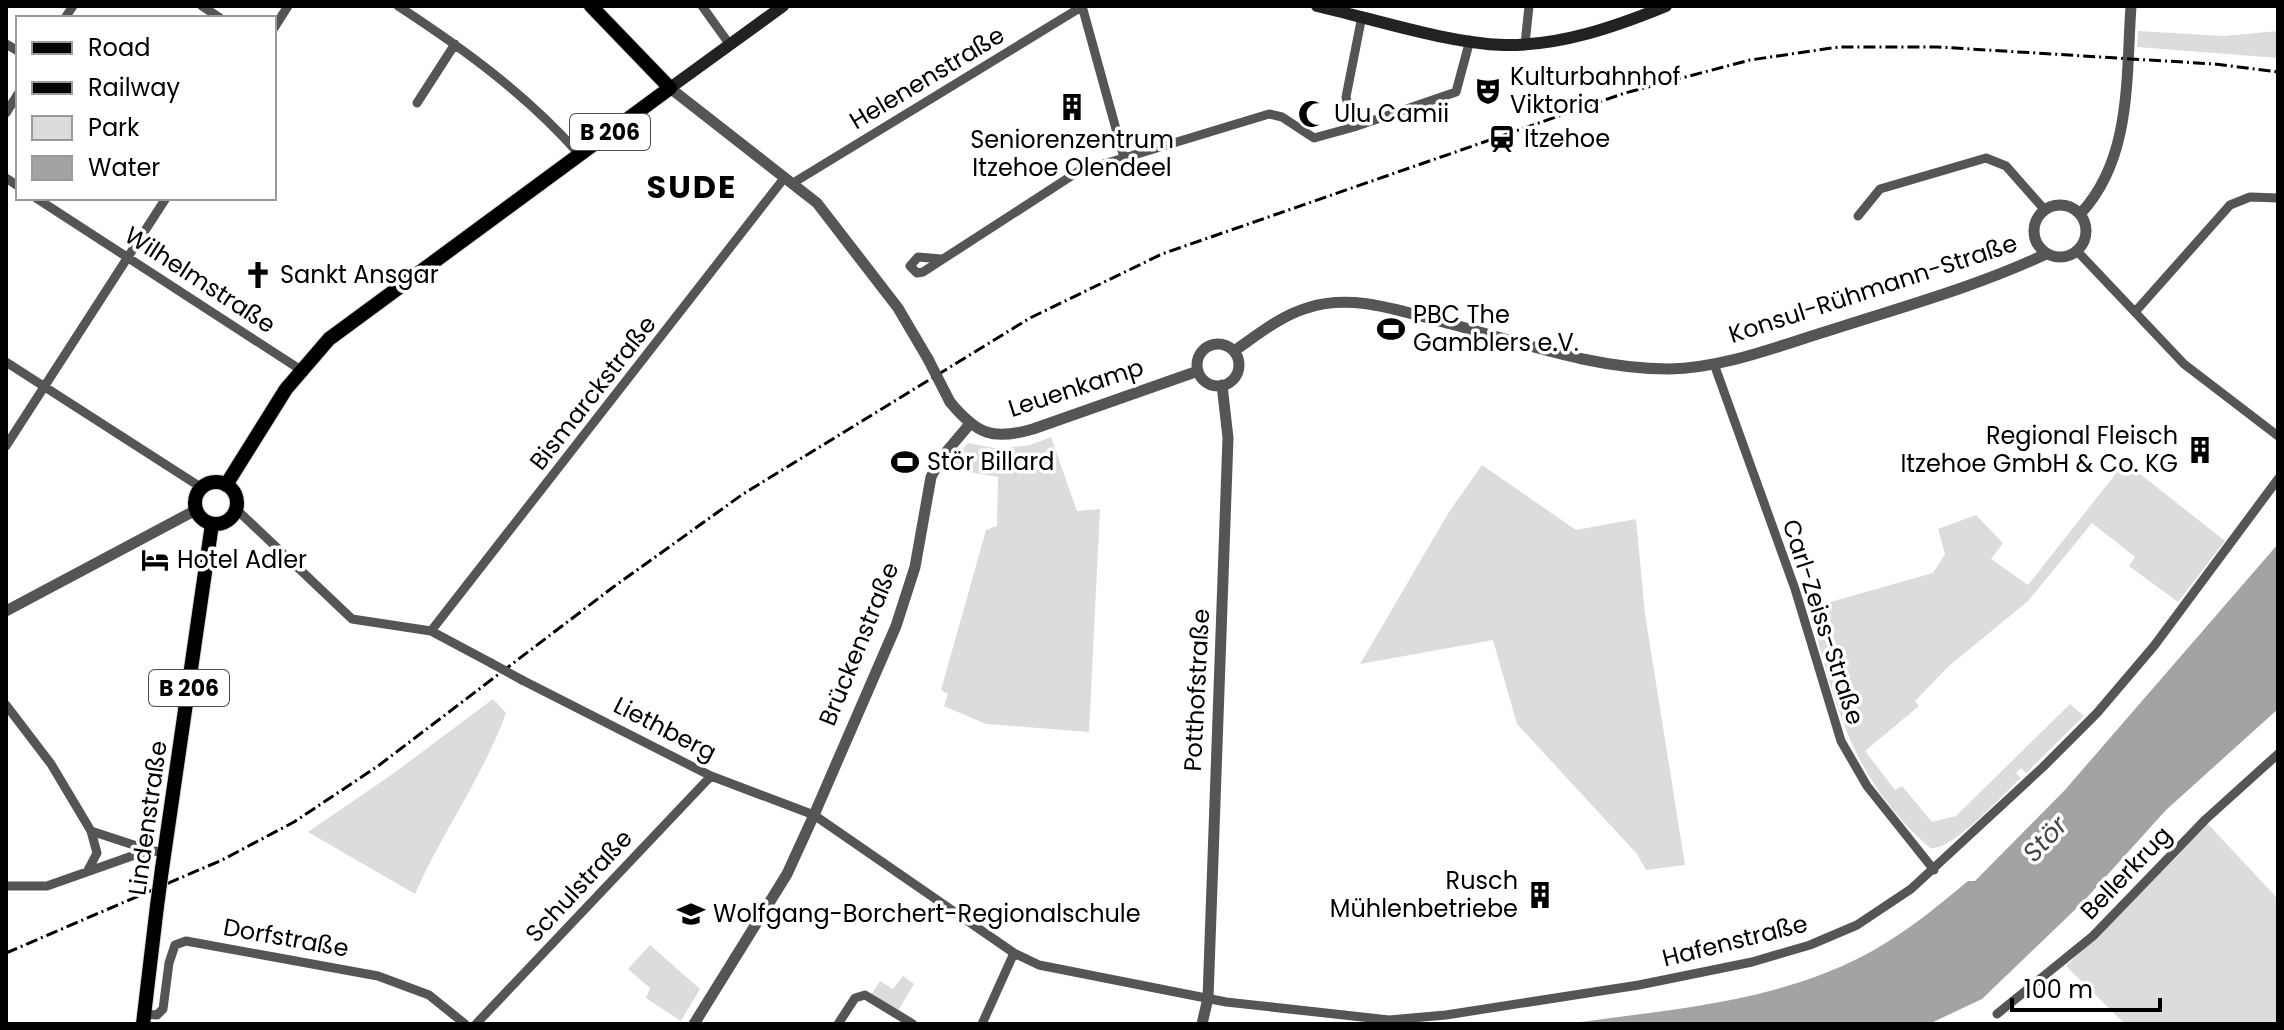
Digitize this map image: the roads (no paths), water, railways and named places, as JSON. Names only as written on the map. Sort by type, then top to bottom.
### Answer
[{"type":"main road","name":"B 206","points":[[226,485],[272,409],[329,339],[670,88],[591,6]]},
{"type":"main road","points":[[670,88],[783,6]]},
{"type":"main road","points":[[1317,6],[1470,40],[1525,44],[1594,32],[1666,6]]},
{"type":"main road","points":[[212,483],[226,485],[234,493],[236,509],[224,522],[212,524],[203,520],[196,510],[196,496],[202,488],[212,483]]},
{"type":"main road","name":"Lindenstraße","points":[[143,1019],[212,524]]},
{"type":"street","points":[[276,25],[288,6]]},
{"type":"street","points":[[398,6],[455,44],[535,107],[579,154]]},
{"type":"street","points":[[702,6],[730,45]]},
{"type":"street","points":[[1082,6],[1124,158]]},
{"type":"street","name":"Helenenstraße","points":[[789,180],[1082,6]]},
{"type":"street","points":[[1525,44],[1529,6]]},
{"type":"street","points":[[2081,213],[2102,185],[2119,142],[2131,6]]},
{"type":"street","points":[[1354,127],[1346,97],[1362,16]]},
{"type":"street","points":[[941,259],[1079,171],[1269,114],[1280,116],[1314,138],[1450,95],[1459,87],[1470,40]]},
{"type":"street","points":[[417,103],[455,44]]},
{"type":"street","points":[[670,88],[817,203],[898,308],[950,402],[969,425]]},
{"type":"street","points":[[1858,216],[1880,189],[1986,158],[2006,166],[2044,209],[2064,204],[2081,213],[2086,233],[2077,251],[2189,369],[2278,436]]},
{"type":"street","name":"Bismarckstraße","points":[[431,631],[789,180]]},
{"type":"street","points":[[2135,312],[2230,205],[2250,197],[2278,198]]},
{"type":"street","name":"Wilhelmstraße","points":[[39,200],[301,370]]},
{"type":"street","points":[[6,446],[165,200]]},
{"type":"street","name":"Konsul-Rühmann-Straße","points":[[2044,209],[2037,217],[2034,237],[2046,254]]},
{"type":"street","name":"Konsul-Rühmann-Straße","points":[[1714,364],[1948,292],[2046,254],[2066,257],[2077,251]]},
{"type":"street","points":[[1234,351],[1301,309],[1347,302],[1392,308],[1620,366],[1670,369],[1714,364]]},
{"type":"street","points":[[1217,344],[1234,351],[1238,371],[1232,380],[1222,385],[1207,383],[1198,371],[1198,358],[1205,348],[1217,344]]},
{"type":"street","points":[[6,362],[202,488]]},
{"type":"street","name":"Carl-Zeiss-Straße","points":[[1714,364],[1789,570],[1841,741],[1867,786],[1934,870]]},
{"type":"street","name":"Leuenkamp","points":[[969,425],[991,434],[1019,433],[1198,371]]},
{"type":"street","name":"Potthofstraße","points":[[1202,1024],[1208,998],[1229,425],[1222,385]]},
{"type":"street","name":"Brückenstraße","points":[[694,1024],[787,874],[896,626],[915,567],[931,477],[941,458],[969,425]]},
{"type":"street","name":"Hafenstraße","points":[[1014,953],[1039,965],[1208,998],[1332,1016],[1405,1019],[1639,985],[1752,962],[1810,945],[1857,925],[1934,870],[2097,713],[2173,620],[2278,479]]},
{"type":"street","name":"Liethberg","points":[[236,509],[352,619],[431,631],[711,776],[814,815],[1014,953]]},
{"type":"street","points":[[6,611],[196,510]]},
{"type":"street","points":[[6,705],[51,764],[91,831],[97,853],[87,872]]},
{"type":"street","name":"Bellerkrug","points":[[1997,1014],[2093,936],[2206,819],[2278,754]]},
{"type":"street","name":"Schulstraße","points":[[476,1024],[711,776]]},
{"type":"street","points":[[91,831],[165,853]]},
{"type":"street","points":[[6,886],[47,886],[149,850]]},
{"type":"street","name":"Dorfstraße","points":[[143,1019],[157,1015],[163,1009],[170,955],[175,945],[186,941],[394,981],[429,995],[465,1024]]},
{"type":"street","points":[[982,1024],[1014,953]]},
{"type":"street","points":[[838,1024],[855,998],[865,995],[913,1024]]},
{"type":"water","name":"Stör","points":[[2278,544],[2278,709],[2166,810],[2082,903],[1982,999],[1929,1024],[1566,1024],[1684,1008],[1763,993],[1838,968],[1899,934],[1968,881],[1975,881],[2064,791]]},
{"type":"railway","points":[[6,953],[222,860],[294,822],[378,766],[612,588],[743,494],[1030,318],[1162,254],[1625,93],[1750,60],[1839,47],[1938,47],[2214,64],[2278,72]]},
{"type":"place","name":"Kulturbahnhof Viktoria","points":[[1488,91]]},
{"type":"place","name":"Seniorenzentrum Itzehoe Olendeel","points":[[1072,107]]},
{"type":"place","name":"Ulu Camii","points":[[1312,114]]},
{"type":"place","name":"Itzehoe","points":[[1502,139]]},
{"type":"place","name":"Sankt Ansgar","points":[[258,275]]},
{"type":"place","name":"PBC The Gamblers e.V.","points":[[1391,329]]},
{"type":"place","name":"Regional Fleisch Itzehoe GmbH & Co. KG","points":[[2200,450]]},
{"type":"place","name":"Stör Billard","points":[[905,462]]},
{"type":"place","name":"Hotel Adler","points":[[155,560]]},
{"type":"place","name":"Rusch Mühlenbetriebe","points":[[1540,895]]},
{"type":"place","name":"Wolfgang-Borchert-Regionalschule","points":[[691,914]]},
{"type":"district","name":"SUDE","points":[[692,187]]}]
